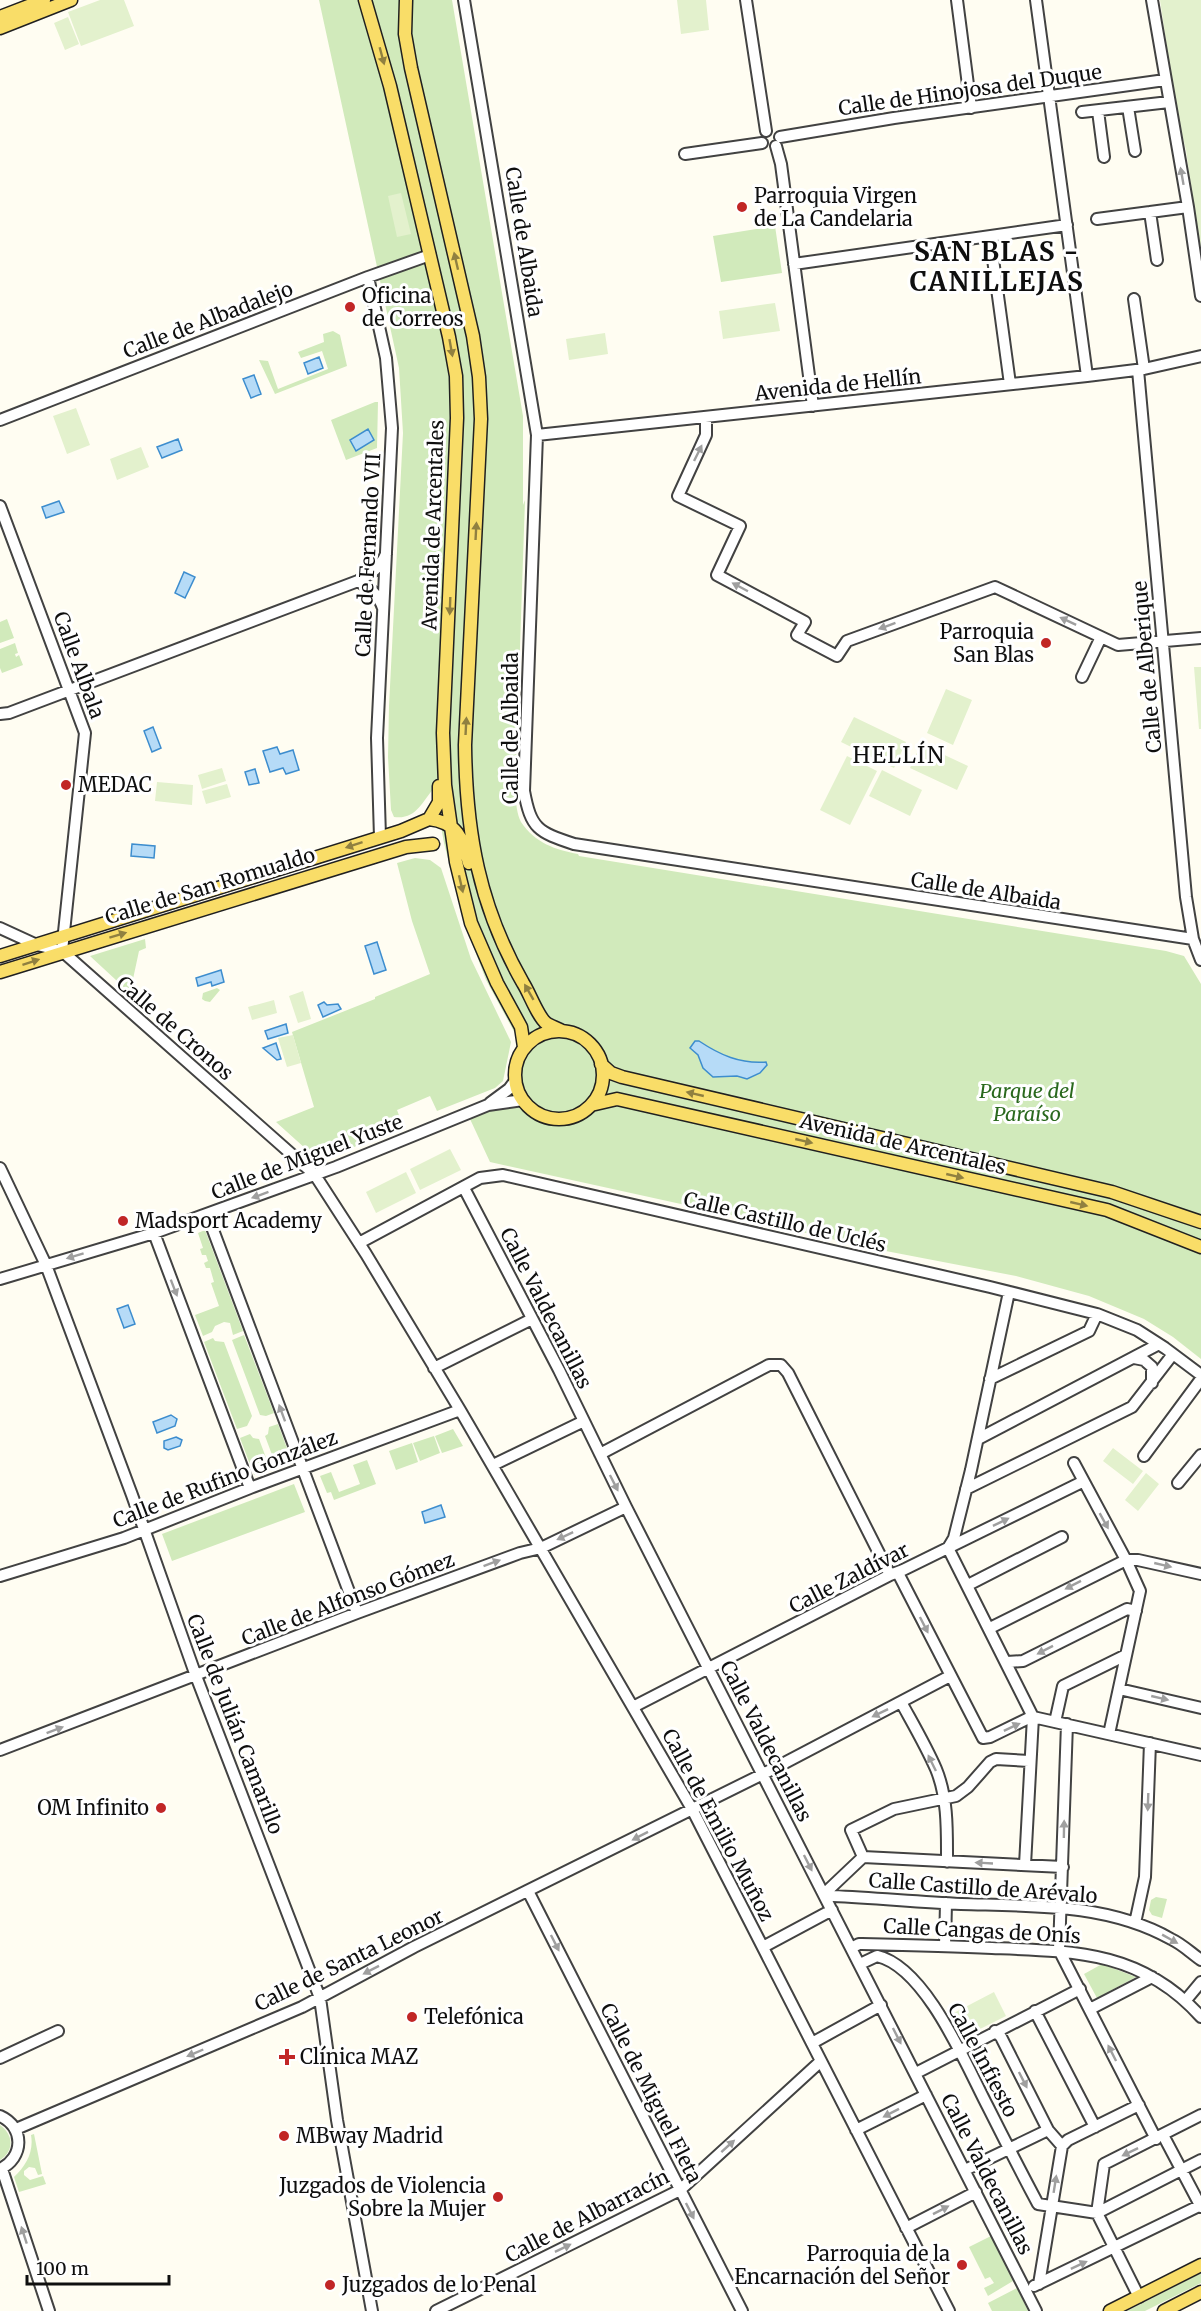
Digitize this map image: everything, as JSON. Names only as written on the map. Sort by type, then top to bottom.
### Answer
[{"type":"main road","points":[[0,17],[44,0]]},
{"type":"main road","points":[[0,28],[71,0]]},
{"type":"main road","name":"Avenida de Arcentales","points":[[365,0],[390,86],[449,337],[456,376],[457,442],[444,720],[445,785],[456,862],[471,923],[497,982],[521,1027],[524,1047]]},
{"type":"main road","points":[[406,0],[405,34],[411,68],[473,336],[479,377],[480,443],[465,745],[465,784],[470,827],[481,885],[491,916],[503,945],[545,1023],[580,1036],[590,1044],[601,1064],[602,1086],[591,1105],[575,1116],[556,1119],[537,1113],[523,1100],[515,1081],[516,1063],[524,1047],[530,1041],[545,1033],[562,1031]]},
{"type":"main road","points":[[444,720],[438,738],[439,802],[429,819],[440,820],[451,827],[464,842],[470,868],[481,885]]},
{"type":"main road","points":[[456,862],[447,852],[433,844],[451,827],[462,806],[465,784]]},
{"type":"main road","name":"Calle de San Romualdo","points":[[0,956],[413,828],[429,819]]},
{"type":"main road","name":"Calle de San Romualdo","points":[[0,972],[62,951],[406,847],[433,844]]},
{"type":"main road","name":"Avenida de Arcentales","points":[[601,1064],[611,1073],[622,1077],[1112,1192],[1201,1222]]},
{"type":"main road","name":"Avenida de Arcentales","points":[[591,1105],[617,1099],[1107,1210],[1201,1246]]},
{"type":"main road","points":[[1110,2311],[1201,2265]]},
{"type":"main road","points":[[1164,2311],[1201,2292]]},
{"type":"street","name":"Calle de Albaida","points":[[464,0],[537,435],[524,791],[529,817],[547,835],[586,846],[1193,939]]},
{"type":"street","points":[[746,0],[766,131]]},
{"type":"street","points":[[957,0],[971,108]]},
{"type":"street","points":[[1036,0],[1088,376]]},
{"type":"street","points":[[1152,0],[1201,296]]},
{"type":"street","name":"Calle de Hinojosa del Duque","points":[[685,154],[762,143],[768,148],[778,142],[837,127],[1165,80]]},
{"type":"street","name":"Calle de Hinojosa del Duque","points":[[1082,112],[1169,102]]},
{"type":"street","points":[[1128,107],[1135,151]]},
{"type":"street","name":"Calle de Hinojosa del Duque","points":[[1098,111],[1104,156]]},
{"type":"street","points":[[762,143],[762,135],[766,131],[774,130],[778,142],[813,406]]},
{"type":"street","points":[[1097,219],[1188,207]]},
{"type":"street","points":[[1150,212],[1157,260]]},
{"type":"street","points":[[794,264],[1067,225]]},
{"type":"street","points":[[990,237],[1010,384]]},
{"type":"street","name":"Calle de Albadalejo","points":[[0,420],[430,255]]},
{"type":"street","name":"Calle de Fernando VII","points":[[368,277],[386,358],[391,393],[392,428],[377,738],[380,837]]},
{"type":"street","points":[[1134,299],[1141,370]]},
{"type":"street","name":"Avenida de Hellín","points":[[537,435],[1141,370],[1201,356]]},
{"type":"street","name":"Calle de Alberique","points":[[1141,370],[1186,897],[1193,939],[1201,960]]},
{"type":"street","points":[[706,417],[706,435],[678,496],[740,526],[717,575],[805,622],[797,635],[837,656],[847,641],[995,587],[1118,645],[1201,638]]},
{"type":"street","name":"Calle Albala","points":[[0,506],[71,690],[85,733],[62,951]]},
{"type":"street","points":[[0,714],[9,713],[358,582],[373,573],[382,563],[387,551]]},
{"type":"street","points":[[358,582],[372,589],[379,597],[384,611]]},
{"type":"street","points":[[1082,677],[1101,637]]},
{"type":"street","name":"Calle de Cronos","points":[[0,928],[37,945],[62,951],[315,1175]]},
{"type":"street","name":"Calle de Miguel Yuste","points":[[488,1105],[509,1089],[515,1081]]},
{"type":"street","name":"Calle de Miguel Yuste","points":[[0,1279],[154,1233],[315,1175],[488,1105],[523,1100]]},
{"type":"street","name":"Calle de Julián Camarillo","points":[[0,1168],[46,1265],[196,1676],[320,1998],[337,2120],[372,2311]]},
{"type":"street","name":"Calle de Emilio Muñoz","points":[[315,1175],[359,1243],[493,1465],[692,1809],[949,2311]]},
{"type":"street","name":"Calle Castillo de Uclés","points":[[359,1243],[480,1178],[502,1175],[1097,1314],[1137,1330],[1160,1344],[1201,1377]]},
{"type":"street","name":"Calle Valdecanillas","points":[[464,1188],[1036,2311]]},
{"type":"street","points":[[207,1214],[357,1613]]},
{"type":"street","points":[[154,1233],[250,1488]]},
{"type":"street","points":[[1010,1292],[966,1489],[954,1538],[948,1548],[1033,1716],[1025,1865]]},
{"type":"street","points":[[990,1379],[1089,1331],[1097,1314]]},
{"type":"street","points":[[434,1368],[532,1319]]},
{"type":"street","points":[[978,1439],[1160,1344]]},
{"type":"street","points":[[966,1489],[1132,1407],[1173,1354]]},
{"type":"street","points":[[1134,1358],[1144,1360],[1152,1367],[1152,1383]]},
{"type":"street","points":[[600,1454],[768,1365],[781,1365],[788,1372],[983,1738],[990,1737],[1033,1716],[1201,1755]]},
{"type":"street","points":[[1144,1456],[1201,1377]]},
{"type":"street","name":"Calle de Rufino González","points":[[0,1576],[144,1530],[302,1468],[460,1410]]},
{"type":"street","points":[[493,1465],[584,1421]]},
{"type":"street","points":[[1179,1483],[1201,1455]]},
{"type":"street","points":[[1074,1463],[1140,1591],[1109,1734]]},
{"type":"street","name":"Calle Zaldívar","points":[[633,1707],[894,1574],[1083,1482]]},
{"type":"street","name":"Calle de Alfonso Gómez","points":[[0,1750],[357,1613],[541,1548],[626,1508]]},
{"type":"street","points":[[968,1585],[1062,1537]]},
{"type":"street","points":[[990,1628],[1126,1560],[1138,1560],[1201,1574]]},
{"type":"street","points":[[1007,1662],[1023,1661],[1127,1609],[1136,1611]]},
{"type":"street","points":[[1055,1722],[1063,1686],[1126,1655]]},
{"type":"street","name":"Calle de Santa Leonor","points":[[16,2129],[320,1998],[950,1676]]},
{"type":"street","points":[[1119,1689],[1201,1708]]},
{"type":"street","points":[[901,1702],[936,1769],[944,1800],[948,1833],[947,1862]]},
{"type":"street","points":[[1026,2290],[1201,2206],[1139,2105],[1059,1950],[1067,1724]]},
{"type":"street","points":[[1135,1923],[1145,1876],[1150,1743]]},
{"type":"street","points":[[863,1857],[851,1830],[894,1809],[956,1796],[968,1787],[990,1762],[996,1759],[1029,1761]]},
{"type":"street","points":[[824,1894],[863,1857],[1063,1867]]},
{"type":"street","name":"Calle de Miguel Fleta","points":[[528,1891],[742,2311]]},
{"type":"street","name":"Calle Castillo de Arévalo","points":[[824,1894],[946,1903],[1060,1907],[1103,1913],[1135,1923],[1172,1939],[1201,1960]]},
{"type":"street","points":[[945,1946],[946,1903]]},
{"type":"street","points":[[763,1947],[832,1910]]},
{"type":"street","name":"Calle Cangas de Onís","points":[[851,1948],[859,1944],[945,1946],[1059,1950],[1098,1956],[1152,1977],[1186,2000],[1201,2017]]},
{"type":"street","name":"Calle Infiesto","points":[[860,1964],[877,1956],[884,1957],[921,1989],[942,2018],[1038,2204],[1052,2207]]},
{"type":"street","points":[[1090,2009],[1152,1977]]},
{"type":"street","points":[[1186,2000],[1201,1982]]},
{"type":"street","points":[[916,2073],[1080,1989]]},
{"type":"street","points":[[812,2043],[881,2005]]},
{"type":"street","points":[[1035,2011],[1095,2127]]},
{"type":"street","points":[[0,2058],[58,2031]]},
{"type":"street","points":[[996,2031],[1048,2130],[1062,2146]]},
{"type":"street","name":"Calle de Albarracín","points":[[436,2311],[680,2190],[821,2061]]},
{"type":"street","points":[[856,2130],[926,2095]]},
{"type":"street","points":[[1039,2283],[1062,2146],[1068,2140],[1139,2105]]},
{"type":"street","points":[[1139,2297],[1096,2214],[1104,2164],[1201,2115]]},
{"type":"street","points":[[0,2116],[16,2129],[19,2148],[16,2157],[1,2169],[49,2311]]},
{"type":"street","points":[[965,2170],[1048,2130]]},
{"type":"street","points":[[1052,2207],[1096,2214],[1201,2160]]},
{"type":"street","points":[[906,2228],[976,2193]]},
{"type":"green space","points":[[100,0],[124,0],[134,26],[81,46],[68,12]]},
{"type":"green space","name":"Parque del Paraíso","points":[[319,0],[452,0],[523,416],[523,505],[525,500],[515,794],[521,822],[539,840],[554,848],[579,856],[1166,951],[1184,956],[1201,984],[1201,1359],[1173,1337],[1144,1319],[1089,1296],[1016,1276],[865,1247],[490,1162],[470,1119],[511,1098],[513,1064],[518,1039],[486,980],[464,922],[444,843],[434,788],[418,809],[408,816],[394,817],[391,810],[388,757],[389,706],[403,433],[399,368]]},
{"type":"green space","points":[[677,0],[706,0],[709,30],[681,34]]},
{"type":"green space","points":[[1160,0],[1201,0],[1201,260],[1186,150],[1176,111]]},
{"type":"green space","points":[[68,17],[79,44],[65,50],[54,23]]},
{"type":"green space","points":[[401,193],[411,234],[397,237],[388,196]]},
{"type":"green space","points":[[775,226],[782,273],[721,282],[713,236]]},
{"type":"green space","points":[[775,303],[780,331],[723,339],[719,311]]},
{"type":"green space","points":[[333,331],[340,335],[347,366],[275,394],[259,360],[268,361],[278,389],[328,369],[322,351],[301,358],[298,352],[324,342],[323,334]]},
{"type":"green space","points":[[605,333],[608,354],[569,360],[566,339]]},
{"type":"green space","points":[[378,402],[377,448],[346,460],[331,420]]},
{"type":"green space","points":[[76,408],[90,445],[67,454],[53,416]]},
{"type":"green space","points":[[141,447],[149,467],[117,480],[110,459]]},
{"type":"green space","points":[[7,619],[14,638],[0,643],[0,622]]},
{"type":"green space","points":[[15,643],[18,653],[15,654],[16,657],[19,655],[23,665],[2,673],[0,649]]},
{"type":"green space","points":[[1194,667],[1201,667],[1201,729],[1199,729]]},
{"type":"green space","points":[[946,689],[972,700],[953,745],[927,733]]},
{"type":"green space","points":[[854,717],[906,742],[894,768],[841,742]]},
{"type":"green space","points":[[921,744],[968,766],[957,790],[910,768]]},
{"type":"green space","points":[[847,756],[877,771],[850,825],[820,810]]},
{"type":"green space","points":[[222,768],[226,781],[202,789],[198,775]]},
{"type":"green space","points":[[882,770],[922,790],[910,816],[869,796]]},
{"type":"green space","points":[[157,782],[193,785],[192,805],[155,801]]},
{"type":"green space","points":[[227,784],[231,797],[206,804],[202,791]]},
{"type":"green space","points":[[415,858],[430,860],[441,868],[471,959],[511,1042],[503,1081],[495,1088],[437,1111],[430,1096],[397,1110],[403,1126],[326,1159],[316,1158],[276,1122],[314,1107],[292,1032],[430,974],[412,921],[397,863]]},
{"type":"green space","points":[[145,939],[146,948],[139,951],[130,993],[90,956]]},
{"type":"green space","points":[[217,988],[220,990],[210,1002],[202,999],[203,993]]},
{"type":"green space","points":[[303,991],[311,1019],[298,1023],[289,996]]},
{"type":"green space","points":[[274,1000],[277,1013],[252,1020],[248,1007]]},
{"type":"green space","points":[[293,1035],[301,1063],[287,1067],[278,1038]]},
{"type":"green space","points":[[450,1149],[461,1170],[420,1190],[410,1169]]},
{"type":"green space","points":[[406,1172],[416,1193],[376,1213],[366,1192]]},
{"type":"green space","points":[[205,1230],[243,1331],[233,1335],[230,1323],[224,1322],[203,1336],[195,1315],[219,1306],[211,1283],[214,1282],[210,1268],[206,1268],[204,1263],[208,1261],[206,1255],[202,1255],[200,1249],[203,1248],[198,1233]]},
{"type":"green space","points":[[244,1335],[274,1413],[266,1416],[260,1415],[232,1340]]},
{"type":"green space","points":[[213,1338],[215,1341],[224,1342],[252,1416],[247,1426],[237,1429],[204,1342]]},
{"type":"green space","points":[[278,1424],[292,1462],[286,1464],[274,1460],[265,1436],[268,1434],[269,1427]]},
{"type":"green space","points":[[453,1429],[463,1446],[442,1453],[435,1436]]},
{"type":"green space","points":[[250,1434],[253,1438],[259,1439],[268,1463],[261,1472],[254,1475],[240,1438]]},
{"type":"green space","points":[[434,1436],[440,1453],[420,1461],[413,1443]]},
{"type":"green space","points":[[412,1443],[418,1462],[396,1470],[389,1451]]},
{"type":"green space","points":[[1113,1448],[1143,1471],[1133,1484],[1103,1461]]},
{"type":"green space","points":[[367,1460],[376,1484],[334,1500],[331,1492],[327,1493],[320,1476],[331,1472],[339,1492],[360,1484],[353,1465]]},
{"type":"green space","points":[[1146,1473],[1159,1484],[1138,1511],[1125,1500]]},
{"type":"green space","points":[[294,1484],[305,1512],[172,1561],[162,1534]]},
{"type":"green space","points":[[1156,1897],[1167,1899],[1162,1918],[1152,1915],[1149,1910],[1151,1900]]},
{"type":"green space","points":[[1102,1964],[1136,1977],[1097,1998],[1084,1974]]},
{"type":"green space","points":[[994,1992],[1006,2016],[962,2038],[950,2015]]},
{"type":"green space","points":[[0,2125],[8,2133],[10,2148],[0,2160]]},
{"type":"green space","points":[[34,2134],[42,2174],[38,2175],[35,2168],[29,2167],[24,2171],[24,2175],[30,2180],[43,2176],[46,2184],[19,2192],[14,2177],[28,2158],[31,2135]]},
{"type":"green space","points":[[991,2236],[1013,2281],[988,2296],[984,2288],[994,2283],[990,2277],[985,2279],[969,2247]]},
{"type":"green space","points":[[1201,2273],[1201,2283],[1145,2311],[1127,2311]]},
{"type":"green space","points":[[1017,2288],[1028,2311],[992,2311],[988,2303]]},
{"type":"water","points":[[319,357],[323,368],[308,374],[304,363]]},
{"type":"water","points":[[254,375],[261,394],[251,398],[243,379]]},
{"type":"water","points":[[368,429],[374,440],[356,451],[350,440]]},
{"type":"water","points":[[178,439],[182,450],[162,458],[157,447]]},
{"type":"water","points":[[59,501],[64,512],[46,518],[42,507]]},
{"type":"water","points":[[184,572],[195,577],[185,598],[175,593]]},
{"type":"water","points":[[153,727],[161,748],[152,752],[144,731]]},
{"type":"water","points":[[277,747],[280,754],[293,750],[299,770],[286,774],[283,768],[270,772],[263,751]]},
{"type":"water","points":[[255,769],[259,783],[249,785],[245,772]]},
{"type":"water","points":[[132,844],[155,846],[154,858],[131,856]]},
{"type":"water","points":[[377,942],[386,970],[374,974],[365,946]]},
{"type":"water","points":[[221,970],[224,982],[212,986],[211,982],[198,986],[196,978]]},
{"type":"water","points":[[324,1002],[327,1005],[338,1004],[341,1009],[323,1017],[318,1005]]},
{"type":"water","points":[[286,1024],[288,1033],[268,1039],[265,1031]]},
{"type":"water","points":[[695,1041],[731,1058],[748,1062],[766,1062],[767,1065],[760,1073],[747,1079],[737,1076],[713,1077],[703,1068],[698,1055],[690,1048]]},
{"type":"water","points":[[276,1043],[281,1059],[277,1060],[263,1048]]},
{"type":"water","points":[[128,1305],[135,1324],[124,1328],[117,1309]]},
{"type":"water","points":[[171,1415],[177,1419],[175,1426],[157,1433],[153,1422]]},
{"type":"water","points":[[176,1437],[182,1440],[180,1446],[168,1450],[164,1448],[164,1441]]},
{"type":"water","points":[[441,1505],[445,1517],[425,1523],[422,1512]]},
{"type":"place","name":"Parroquia Virgen de La Candelaria","points":[[742,207]]},
{"type":"place","name":"Oficina de Correos","points":[[350,307]]},
{"type":"place","name":"Parroquia San Blas","points":[[1046,643]]},
{"type":"place","name":"MEDAC","points":[[66,785]]},
{"type":"place","name":"Madsport Academy","points":[[123,1221]]},
{"type":"place","name":"OM Infinito","points":[[161,1808]]},
{"type":"place","name":"Telefónica","points":[[412,2017]]},
{"type":"place","name":"Clínica MAZ","points":[[287,2057]]},
{"type":"place","name":"MBway Madrid","points":[[284,2136]]},
{"type":"place","name":"Juzgados de Violencia Sobre la Mujer","points":[[498,2197]]},
{"type":"place","name":"Parroquia de la Encarnación del Señor","points":[[962,2265]]},
{"type":"place","name":"Juzgados de lo Penal","points":[[330,2285]]},
{"type":"district","name":"SAN BLAS - CANILLEJAS","points":[[997,267]]},
{"type":"district","name":"HELLÍN","points":[[899,755]]}]
